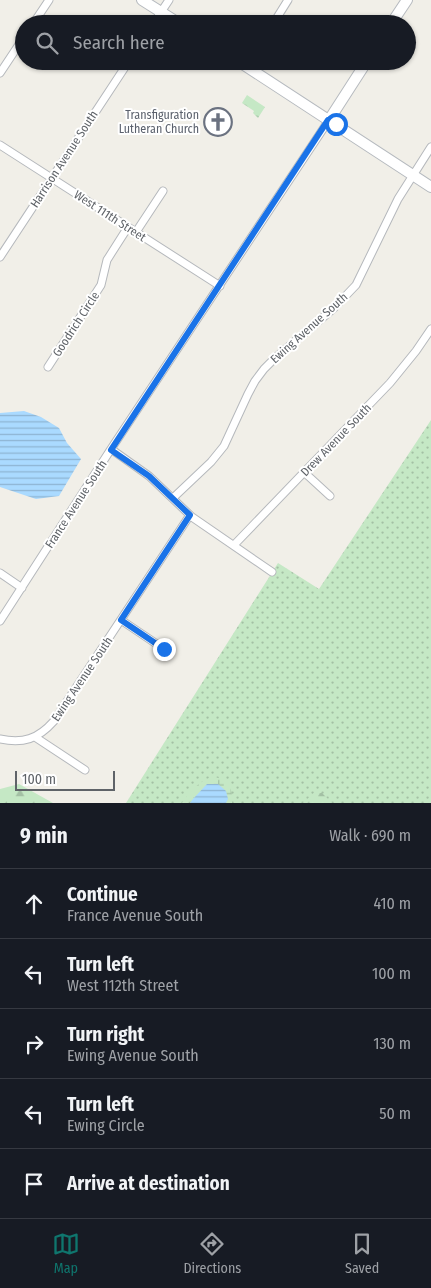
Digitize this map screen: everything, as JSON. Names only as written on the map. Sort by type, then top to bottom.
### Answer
[{"type":"street","points":[[39,15],[48,0]]},
{"type":"street","points":[[142,0],[166,15]]},
{"type":"street","points":[[159,15],[169,0]]},
{"type":"street","points":[[279,15],[288,0]]},
{"type":"street","points":[[397,15],[407,0]]},
{"type":"street","points":[[0,73],[15,51]]},
{"type":"street","name":"Harrison Avenue South","points":[[0,257],[122,70]]},
{"type":"street","points":[[254,70],[431,187]]},
{"type":"street","name":"France Avenue South","points":[[0,621],[361,70]]},
{"type":"street","name":"West 111th Street","points":[[0,146],[220,286]]},
{"type":"street","name":"Ewing Avenue South","points":[[173,498],[211,462],[224,446],[248,394],[264,369],[274,358],[334,308],[356,286],[398,199],[431,147]]},
{"type":"street","points":[[136,232],[163,191]]},
{"type":"street","name":"Goodrich Circle","points":[[48,367],[101,285],[107,260],[128,228]]},
{"type":"street","name":"Drew Avenue South","points":[[234,545],[390,383],[431,330]]},
{"type":"street","points":[[111,450],[149,476],[190,515],[272,572]]},
{"type":"street","points":[[305,473],[330,496]]},
{"type":"street","name":"Ewing Avenue South","points":[[35,737],[54,722],[190,515]]},
{"type":"street","points":[[0,573],[22,588]]},
{"type":"street","points":[[121,620],[164,649]]},
{"type":"street","points":[[0,739],[12,741],[35,737],[85,770]]},
{"type":"green space","points":[[247,95],[265,107],[258,118],[253,113],[254,111],[242,103]]},
{"type":"green space","points":[[431,420],[431,803],[126,803],[278,563],[319,589]]},
{"type":"green space","points":[[215,777],[227,783],[231,789],[232,803],[226,803],[228,799],[218,784],[208,784],[190,803],[182,803],[192,790],[205,780]]},
{"type":"green space","points":[[19,784],[53,803],[0,803],[0,789]]},
{"type":"green space","points":[[314,793],[322,793],[332,803],[303,803]]},
{"type":"water","points":[[24,411],[41,417],[59,428],[67,443],[81,459],[59,496],[36,499],[0,487],[0,413]]},
{"type":"water","points":[[207,784],[218,784],[226,791],[228,799],[226,803],[190,803]]},
{"type":"place","name":"Transfiguration Lutheran Church","points":[[218,122]]},
{"type":"route","points":[[164,649],[121,620],[190,515],[149,476],[111,450],[328,120],[336,124]]}]
